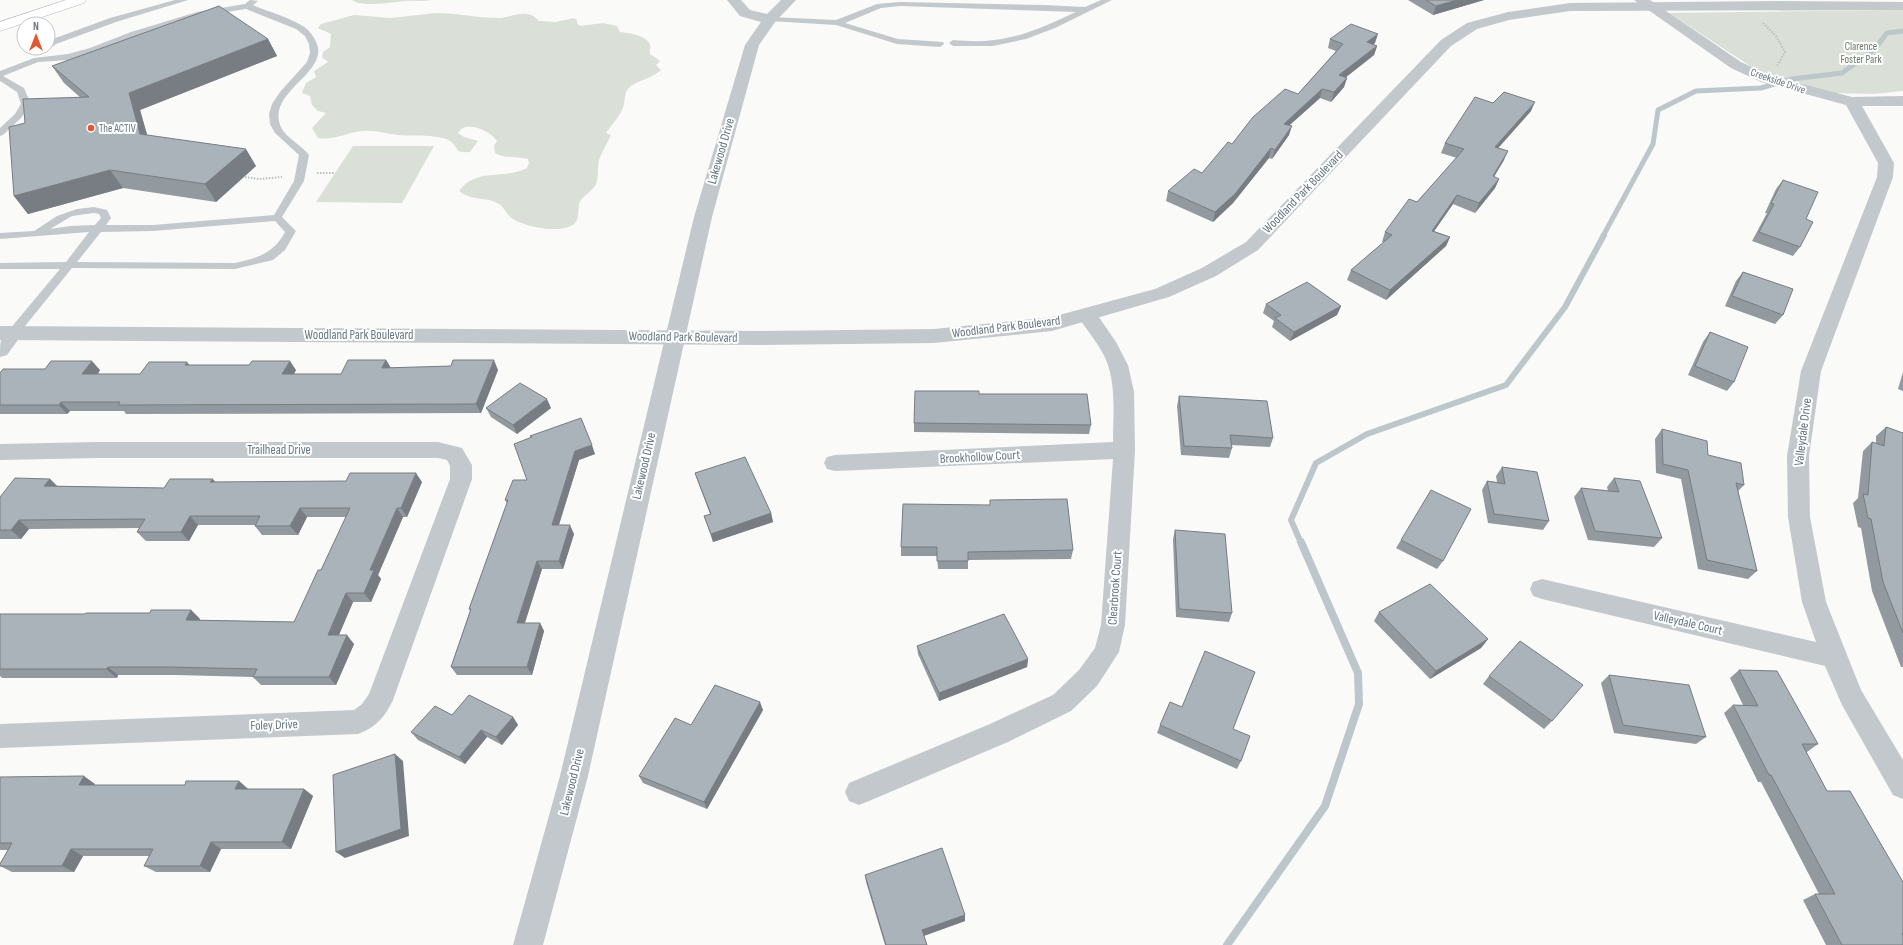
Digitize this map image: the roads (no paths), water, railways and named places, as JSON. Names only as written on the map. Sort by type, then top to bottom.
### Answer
[{"type":"main road","points":[[0,27],[79,0]]},
{"type":"street","points":[[734,0],[738,9],[749,16],[770,19]]},
{"type":"street","name":"Lakewood Drive","points":[[528,945],[574,776],[674,337],[703,217],[752,45],[770,19],[789,0]]},
{"type":"street","name":"Woodland Park Boulevard","points":[[7,333],[758,338],[934,336],[1052,324],[1162,293],[1210,272],[1252,246],[1446,43],[1472,26],[1508,16],[1570,7],[1644,3],[1903,6]]},
{"type":"street","name":"Creekside Drive","points":[[1644,3],[1736,65],[1766,79],[1852,102],[1903,101]]},
{"type":"street","name":"Valleydale Drive","points":[[1852,102],[1886,163],[1885,177],[1811,371],[1798,456],[1799,517],[1812,594],[1834,657],[1851,697],[1903,786]]},
{"type":"street","name":"Clearbrook Court","points":[[859,792],[999,733],[1062,703],[1088,678],[1106,652],[1114,625],[1124,450],[1124,392],[1118,365],[1109,347],[1087,315]]},
{"type":"street","points":[[0,350],[7,333]]},
{"type":"street","name":"Trailhead Drive","points":[[0,452],[97,450],[438,450],[454,454],[461,465],[461,479],[435,551]]},
{"type":"street","name":"Brookhollow Court","points":[[836,463],[1124,450]]},
{"type":"street","name":"Foley Drive","points":[[0,736],[358,722],[371,713],[380,700],[435,551]]},
{"type":"street","name":"Valleydale Court","points":[[1542,589],[1834,657]]},
{"type":"lane","points":[[56,41],[113,20],[184,0]]},
{"type":"lane","points":[[188,0],[200,14]]},
{"type":"lane","points":[[0,74],[37,60],[69,57],[93,50],[134,34],[200,14],[248,6],[256,0]]},
{"type":"lane","points":[[953,44],[993,43],[1022,36],[1108,0]]},
{"type":"lane","points":[[837,23],[878,3],[1045,7],[1087,10]]},
{"type":"lane","points":[[248,6],[300,27],[311,39],[315,50],[308,67],[278,100],[273,114],[275,126],[280,135],[295,145],[304,155],[303,173],[297,187],[277,218]]},
{"type":"lane","points":[[770,19],[837,23],[897,41],[940,44]]},
{"type":"lane","points":[[37,60],[39,56]]},
{"type":"lane","points":[[0,78],[16,86],[24,93],[26,104],[18,116],[0,134]]},
{"type":"lane","points":[[7,333],[69,265],[106,218],[102,212],[85,209],[51,223],[37,234]]},
{"type":"lane","points":[[0,236],[37,234],[70,229],[160,227],[277,218],[291,231],[286,242],[278,252],[259,262],[236,266],[0,266]]},
{"type":"waterway","points":[[1603,236],[1653,144],[1658,110],[1696,91],[1761,88],[1792,79],[1842,73],[1874,50],[1887,33],[1903,31]]},
{"type":"waterway","points":[[1301,543],[1291,520],[1316,463],[1367,434],[1506,385],[1565,307],[1604,235]]},
{"type":"waterway","points":[[1227,945],[1325,806],[1359,704],[1358,673],[1301,542]]},
{"type":"place","name":"The ACTIV","points":[[91,128]]},
{"type":"park label","name":"Clarence Foster Park","points":[[1861,52]]}]
